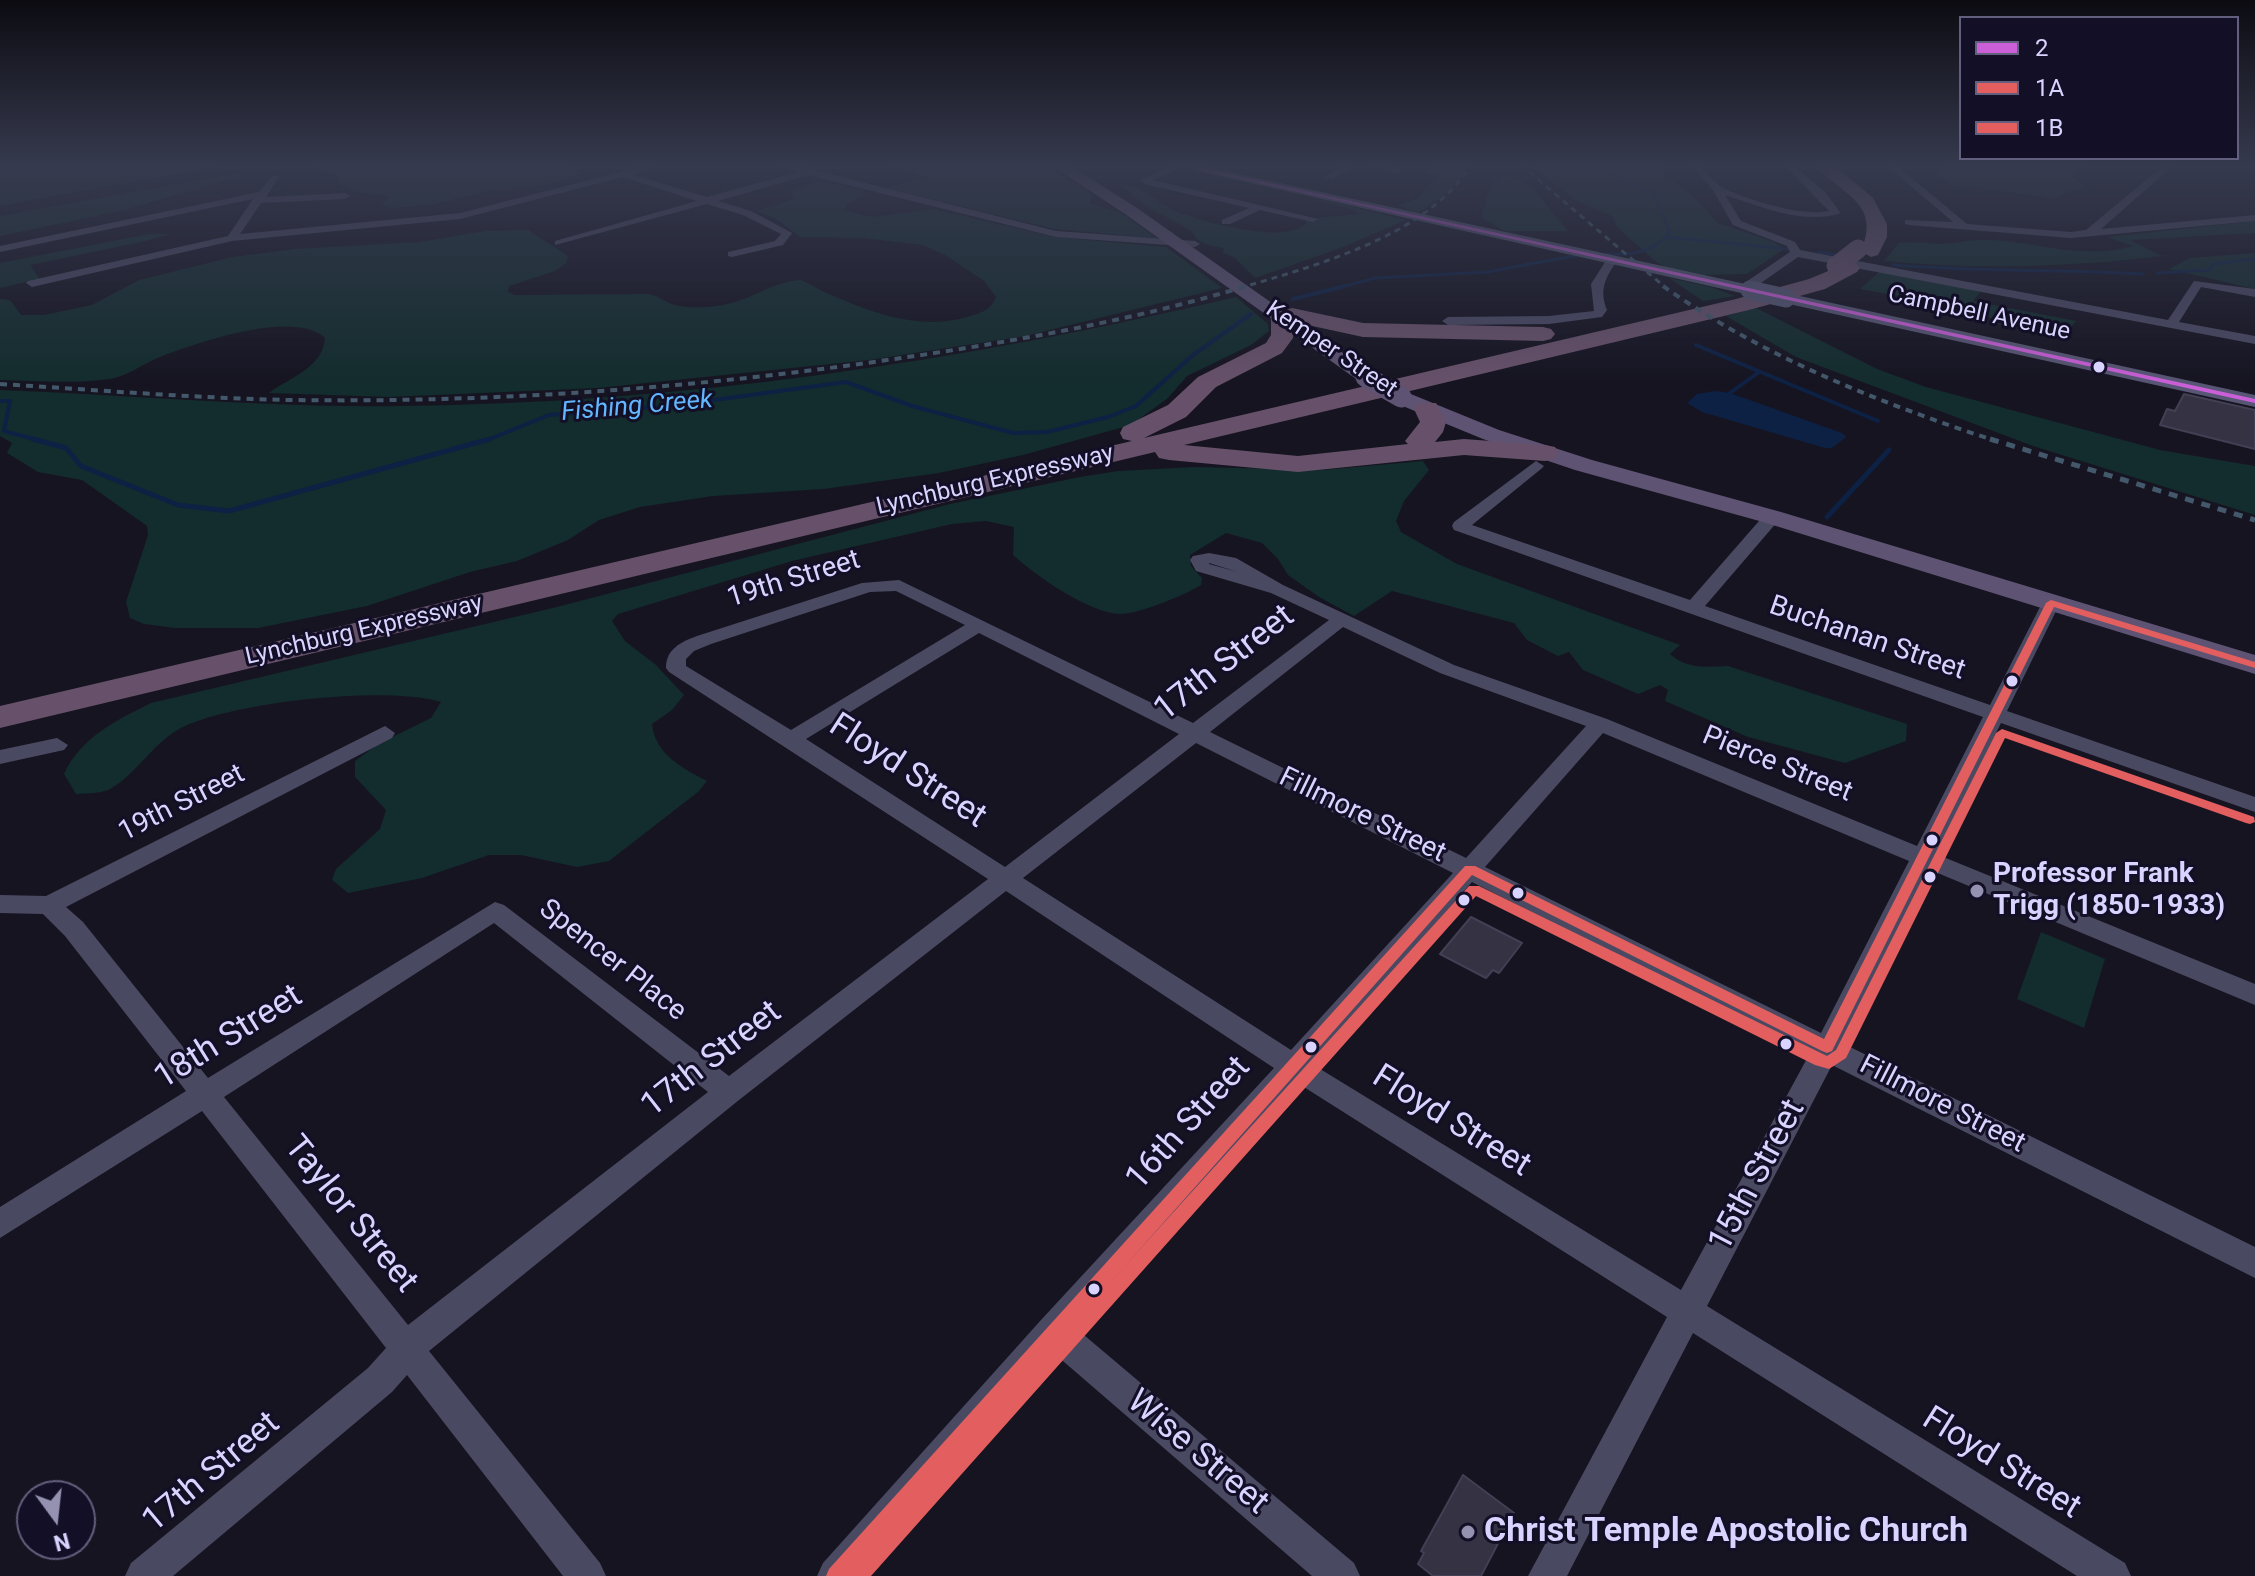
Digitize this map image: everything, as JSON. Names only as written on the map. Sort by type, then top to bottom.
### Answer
[{"type":"highway","points":[[1854,258],[1864,239]]},
{"type":"highway","name":"Lynchburg Expressway","points":[[0,706],[1622,325],[1779,287],[1854,258]]},
{"type":"highway","name":"Lynchburg Expressway","points":[[0,717],[1791,292],[1817,284],[1854,258]]},
{"type":"highway","points":[[1033,463],[1138,432],[1160,422],[1177,411],[1207,382],[1282,341],[1287,317],[1348,328],[1442,328],[1548,334],[1622,325]]},
{"type":"highway","points":[[1252,360],[1442,328]]},
{"type":"highway","points":[[1413,400],[1433,422],[1423,445]]},
{"type":"highway","points":[[1299,409],[1249,431],[1245,437],[1247,443],[1259,452],[1294,457],[1423,445],[1491,447],[1541,460]]},
{"type":"highway","points":[[1097,457],[1181,452],[1298,464],[1423,445],[1477,425]]},
{"type":"highway","points":[[0,727],[211,667]]},
{"type":"main road","name":"Kemper Street","points":[[1177,239],[1186,244]]},
{"type":"main road","name":"Kemper Street","points":[[1178,239],[1371,376],[1413,400],[1477,425],[1714,494],[1772,517]]},
{"type":"main road","name":"Campbell Avenue","points":[[1507,239],[2255,401]]},
{"type":"main road","name":"Kemper Street","points":[[1477,425],[1541,460],[1772,517],[2255,665]]},
{"type":"street","points":[[0,249],[52,239]]},
{"type":"street","points":[[32,283],[230,239]]},
{"type":"street","points":[[559,243],[575,239]]},
{"type":"street","points":[[732,254],[779,243],[783,239]]},
{"type":"street","points":[[1115,239],[1186,244]]},
{"type":"street","points":[[1777,239],[1791,244],[1796,253]]},
{"type":"street","points":[[1747,290],[1796,253],[2255,340]]},
{"type":"street","points":[[1442,328],[1598,314],[1601,310],[1595,297],[1596,285],[1604,260]]},
{"type":"street","points":[[2172,323],[2198,283],[2255,293]]},
{"type":"street","name":"Buchanan Street","points":[[1541,460],[1460,526],[2255,805]]},
{"type":"street","points":[[1693,608],[1772,517]]},
{"type":"street","name":"Fillmore Street","points":[[899,585],[2255,1263]]},
{"type":"street","name":"19th Street","points":[[676,668],[676,658],[687,647],[704,640],[868,587],[899,585]]},
{"type":"street","name":"Pierce Street","points":[[1277,589],[1484,684],[1600,724],[2255,995]]},
{"type":"street","name":"15th Street","points":[[1547,1576],[1827,1047],[2051,603]]},
{"type":"street","name":"17th Street","points":[[144,1576],[380,1380],[425,1331],[1341,620]]},
{"type":"street","points":[[791,739],[979,625]]},
{"type":"street","name":"Floyd Street","points":[[676,668],[791,739],[1293,1066],[2112,1576]]},
{"type":"street","name":"16th Street","points":[[836,1576],[1600,724]]},
{"type":"street","name":"19th Street","points":[[0,904],[49,905],[385,733]]},
{"type":"street","points":[[0,757],[57,745]]},
{"type":"street","name":"Taylor Street","points":[[49,905],[74,929],[587,1576]]},
{"type":"street","name":"Spencer Place","points":[[495,911],[729,1092]]},
{"type":"street","name":"18th Street","points":[[0,1224],[495,911]]},
{"type":"street","name":"Wise Street","points":[[1053,1331],[1341,1576]]},
{"type":"green space","points":[[126,239],[154,239],[30,265],[40,279],[0,288],[0,263]]},
{"type":"green space","points":[[440,239],[541,239],[568,256],[566,263],[555,271],[509,286],[508,292],[515,295],[649,294],[679,306],[704,307],[735,302],[801,280],[862,308],[896,318],[931,322],[977,314],[994,302],[996,297],[984,281],[945,255],[922,245],[869,239],[1072,239],[1166,247],[1222,288],[1025,336],[869,360],[598,388],[389,397],[269,393],[304,371],[323,348],[325,338],[310,330],[290,327],[266,328],[216,338],[155,359],[110,379],[69,382],[0,380],[0,299],[10,300],[21,315],[44,315],[92,305],[139,280],[233,257],[295,249]]},
{"type":"green space","points":[[1198,239],[1363,239],[1255,278],[1235,258],[1223,253],[1224,248]]},
{"type":"green space","points":[[1630,239],[1764,239],[1784,249],[1747,274],[1704,275],[1665,267]]},
{"type":"green space","points":[[2111,239],[2156,239],[2130,240],[2162,256],[2058,265],[1989,266],[1884,261],[1899,243],[1910,242],[1942,244],[1992,240],[2080,251],[2133,246]]},
{"type":"green space","points":[[2255,253],[2255,289],[2169,269],[2190,258]]},
{"type":"green space","points":[[1880,271],[1981,291],[1973,301],[2076,321],[2069,330],[2042,325],[2038,331],[1997,324],[1994,319],[1956,306],[1860,289]]},
{"type":"green space","points":[[1669,278],[1711,287],[1735,296],[1703,301]]},
{"type":"green space","points":[[1236,297],[1268,324],[1269,331],[1251,345],[1187,376],[1168,398],[1131,425],[1023,455],[939,473],[824,489],[713,496],[640,507],[599,520],[568,540],[517,561],[470,572],[367,606],[258,628],[175,628],[144,624],[130,618],[126,602],[148,535],[147,526],[82,480],[38,472],[7,453],[12,443],[0,436],[0,390],[350,406],[612,397],[821,375],[925,359],[1029,341]]},
{"type":"green space","points":[[1756,308],[1877,369],[1926,387],[2160,450],[2255,466],[2255,515],[2033,446],[1796,357],[1726,316]]},
{"type":"green space","points":[[1423,461],[1429,470],[1404,501],[1396,521],[1401,532],[1457,564],[1680,645],[1670,654],[1683,662],[1697,666],[1728,666],[1907,724],[1906,741],[1845,763],[1748,737],[1665,701],[1668,690],[1660,685],[1638,694],[1583,670],[1569,652],[1558,656],[1527,640],[1514,623],[1392,591],[1354,616],[1288,575],[1262,543],[1226,533],[1190,555],[1191,566],[1202,578],[1201,585],[1138,611],[1120,614],[1107,612],[1064,592],[1035,573],[1013,555],[1014,527],[986,521],[952,524],[792,561],[618,614],[612,621],[625,641],[656,665],[684,695],[672,710],[652,724],[658,744],[671,759],[707,781],[698,792],[609,861],[577,867],[521,855],[489,855],[422,878],[348,893],[332,880],[336,869],[380,829],[386,810],[355,777],[355,761],[378,744],[431,718],[441,702],[417,697],[385,695],[310,699],[235,711],[204,719],[171,734],[130,774],[108,790],[76,794],[64,774],[80,750],[101,731],[151,703],[557,607],[950,504],[1118,471],[1195,467],[1322,470]]},
{"type":"green space","points":[[2041,932],[2105,959],[2084,1028],[2017,999]]},
{"type":"water","points":[[1715,391],[1730,393],[1846,437],[1832,448],[1825,448],[1702,412],[1687,403],[1697,394]]},
{"type":"building","points":[[2184,394],[2255,410],[2255,449],[2160,425],[2167,409],[2175,411]]},
{"type":"building","points":[[1471,917],[1522,943],[1499,973],[1493,970],[1486,978],[1440,954]]},
{"type":"building","name":"Christ Temple Apostolic Church","points":[[1463,1475],[1514,1513],[1481,1576],[1433,1576],[1418,1564],[1424,1553],[1421,1551]]},
{"type":"waterway","name":"Fishing Creek","points":[[1602,254],[1631,254],[1648,249],[1664,239]]},
{"type":"waterway","points":[[1682,239],[1788,249]]},
{"type":"waterway","points":[[1819,252],[1843,256]]},
{"type":"waterway","name":"Fishing Creek","points":[[1337,288],[1376,278],[1487,272],[1579,255]]},
{"type":"waterway","points":[[2157,273],[2210,270],[2213,264],[2255,259]]},
{"type":"waterway","points":[[1893,265],[2143,274]]},
{"type":"waterway","name":"Fishing Creek","points":[[1337,288],[1345,286]]},
{"type":"waterway","name":"Fishing Creek","points":[[1293,299],[1337,288]]},
{"type":"waterway","name":"Fishing Creek","points":[[490,439],[549,415],[670,406],[846,382],[912,406],[1013,433],[1047,432],[1108,417],[1136,406],[1193,355],[1251,314]]},
{"type":"waterway","points":[[1696,345],[1878,421]]},
{"type":"waterway","points":[[1730,393],[1759,372]]},
{"type":"waterway","name":"Fishing Creek","points":[[0,401],[10,401],[4,431],[41,441]]},
{"type":"waterway","name":"Fishing Creek","points":[[33,439],[66,448],[81,466],[178,505],[229,511],[490,439]]},
{"type":"waterway","name":"Fishing Creek","points":[[485,441],[490,439]]},
{"type":"waterway","points":[[1827,517],[1889,450]]},
{"type":"railway","points":[[1242,287],[1335,258],[1379,239]]},
{"type":"railway","points":[[1608,239],[1666,288]]},
{"type":"railway","points":[[1242,287],[1247,286]]},
{"type":"railway","points":[[0,384],[290,400],[443,399],[596,391],[749,378],[945,351],[1118,319],[1242,287]]},
{"type":"railway","points":[[1666,288],[1741,335],[1824,376],[1909,411],[1992,440]]},
{"type":"railway","points":[[1992,440],[2255,520]]},
{"type":"railway","points":[[1992,440],[1996,441]]},
{"type":"transit line","name":"2","points":[[1514,239],[2255,401]]},
{"type":"transit line","name":"1A","points":[[836,1576],[1470,869],[1827,1047],[2051,603],[2255,665]]},
{"type":"transit line","name":"1B","points":[[857,1576],[1474,889],[1829,1063],[1841,1054],[2002,733],[2250,820]]},
{"type":"place","name":"Professor Frank Trigg (1850-1933)","points":[[1977,891]]},
{"type":"place","name":"Christ Temple Apostolic Church","points":[[1468,1532]]}]
